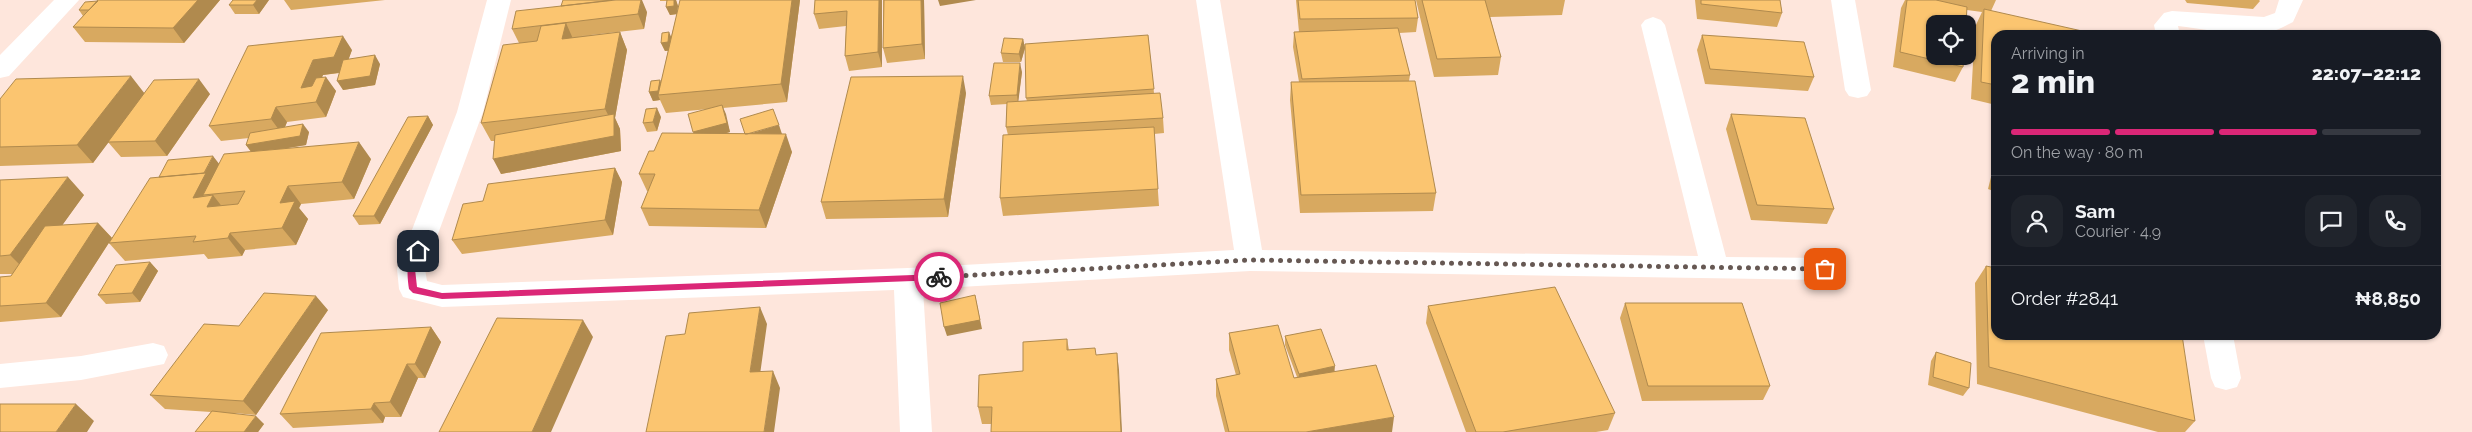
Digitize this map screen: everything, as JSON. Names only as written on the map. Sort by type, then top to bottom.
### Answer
[{"type":"street","points":[[0,70],[67,0]]},
{"type":"street","points":[[499,0],[470,112],[411,269],[413,289],[442,296],[908,279],[1250,260],[1825,269]]},
{"type":"street","points":[[1208,0],[1250,260]]},
{"type":"street","points":[[1843,0],[1858,90]]},
{"type":"street","points":[[2167,30],[2166,25],[2172,18],[2233,24],[2267,25],[2285,17],[2291,0]]},
{"type":"street","points":[[1653,24],[1715,267]]},
{"type":"street","points":[[908,279],[916,432]]},
{"type":"street","points":[[2219,340],[2226,378]]},
{"type":"street","points":[[0,376],[81,368],[153,355]]},
{"type":"building","points":[[98,0],[198,0],[173,28],[73,27]]},
{"type":"building","points":[[233,0],[257,0],[253,5],[229,5]]},
{"type":"building","points":[[563,0],[612,0],[561,6]]},
{"type":"building","points":[[616,0],[641,0],[638,14],[512,29],[516,11]]},
{"type":"building","points":[[667,0],[674,0],[674,6],[666,7]]},
{"type":"building","points":[[680,0],[792,0],[781,84],[658,95]]},
{"type":"building","points":[[815,0],[879,0],[878,52],[845,56],[847,11],[814,14]]},
{"type":"building","points":[[884,0],[921,0],[922,44],[883,48]]},
{"type":"building","points":[[1298,0],[1415,0],[1418,18],[1300,19]]},
{"type":"building","points":[[1422,0],[1485,0],[1501,57],[1437,59]]},
{"type":"building","points":[[1701,0],[1780,0],[1782,13],[1701,4]]},
{"type":"building","points":[[1907,0],[1936,0],[1967,7],[1967,15],[1926,15],[1926,58],[1900,52]]},
{"type":"building","points":[[98,1],[89,10],[79,10],[85,2]]},
{"type":"building","points":[[1984,9],[2078,30],[1991,30],[1991,84],[1981,82]]},
{"type":"building","points":[[566,23],[562,39],[620,32],[605,109],[481,123],[503,45],[537,41],[541,26]]},
{"type":"building","points":[[1398,28],[1410,75],[1302,79],[1294,32]]},
{"type":"building","points":[[669,32],[668,42],[661,43],[662,33]]},
{"type":"building","points":[[1148,35],[1154,89],[1026,98],[1025,44]]},
{"type":"building","points":[[1702,35],[1804,42],[1814,77],[1710,69]]},
{"type":"building","points":[[343,36],[334,57],[313,60],[301,88],[312,86],[316,78],[326,77],[316,102],[276,107],[271,119],[209,126],[248,46]]},
{"type":"building","points":[[1004,38],[1023,39],[1019,54],[1001,53]]},
{"type":"building","points":[[375,55],[370,76],[337,81],[343,60]]},
{"type":"building","points":[[994,63],[1020,63],[1017,95],[989,96]]},
{"type":"building","points":[[131,76],[77,145],[0,147],[0,99],[16,79]]},
{"type":"building","points":[[963,76],[944,199],[821,202],[851,77]]},
{"type":"building","points":[[199,79],[155,141],[108,142],[154,80]]},
{"type":"building","points":[[660,80],[658,91],[649,92],[651,81]]},
{"type":"building","points":[[1415,81],[1436,193],[1301,195],[1291,82]]},
{"type":"building","points":[[1160,93],[1163,118],[1006,127],[1007,102]]},
{"type":"building","points":[[722,105],[727,123],[693,132],[688,114]]},
{"type":"building","points":[[657,108],[653,122],[643,123],[646,109]]},
{"type":"building","points":[[773,109],[779,125],[745,134],[740,119]]},
{"type":"building","points":[[614,114],[614,136],[493,159],[495,135]]},
{"type":"building","points":[[1731,114],[1805,118],[1834,209],[1757,205]]},
{"type":"building","points":[[428,116],[374,216],[353,216],[408,117]]},
{"type":"building","points":[[303,124],[300,136],[246,145],[250,133]]},
{"type":"building","points":[[1154,127],[1158,189],[1000,198],[1003,135]]},
{"type":"building","points":[[662,133],[786,134],[759,210],[641,208],[655,174],[639,174],[649,151],[654,151]]},
{"type":"building","points":[[359,142],[342,182],[288,186],[280,203],[295,201],[282,228],[230,233],[228,238],[193,242],[196,236],[109,243],[150,178],[206,173],[193,198],[213,195],[207,207],[238,204],[245,191],[203,195],[224,154]]},
{"type":"building","points":[[213,156],[204,173],[159,177],[168,160]]},
{"type":"building","points":[[615,168],[605,220],[452,240],[463,204],[483,201],[488,184]]},
{"type":"building","points":[[68,177],[10,255],[0,256],[0,180]]},
{"type":"building","points":[[98,223],[46,303],[0,306],[0,277],[11,276],[45,226]]},
{"type":"building","points":[[150,262],[132,293],[98,295],[116,265]]},
{"type":"building","points":[[1986,266],[1991,267],[1991,340],[2183,340],[2195,421],[1989,367]]},
{"type":"building","points":[[1555,287],[1615,413],[1503,432],[1476,432],[1428,306]]},
{"type":"building","points":[[264,293],[316,296],[243,401],[150,395],[204,324],[239,326]]},
{"type":"building","points":[[975,295],[980,320],[944,327],[940,303]]},
{"type":"building","points":[[1625,303],[1742,303],[1770,386],[1648,386]]},
{"type":"building","points":[[760,307],[750,372],[773,371],[764,432],[646,432],[666,336],[685,334],[689,313]]},
{"type":"building","points":[[497,318],[583,320],[532,432],[439,432]]},
{"type":"building","points":[[1278,325],[1294,378],[1376,365],[1394,417],[1306,432],[1229,432],[1216,379],[1240,374],[1229,333]]},
{"type":"building","points":[[431,327],[415,364],[407,364],[390,402],[374,403],[371,409],[280,414],[321,333]]},
{"type":"building","points":[[1321,329],[1335,366],[1299,374],[1285,336]]},
{"type":"building","points":[[1067,339],[1067,350],[1095,348],[1096,355],[1117,353],[1121,432],[991,432],[992,407],[978,407],[979,375],[1023,371],[1023,342]]},
{"type":"building","points":[[1936,352],[1971,363],[1969,388],[1933,377]]},
{"type":"building","points":[[0,404],[76,404],[56,432],[0,432]]},
{"type":"building","points":[[212,411],[256,416],[244,432],[195,432]]},
{"type":"way so far","points":[[939,277],[1250,260],[1825,269]]},
{"type":"route","points":[[418,251],[411,269],[413,289],[442,296],[939,277]]}]
